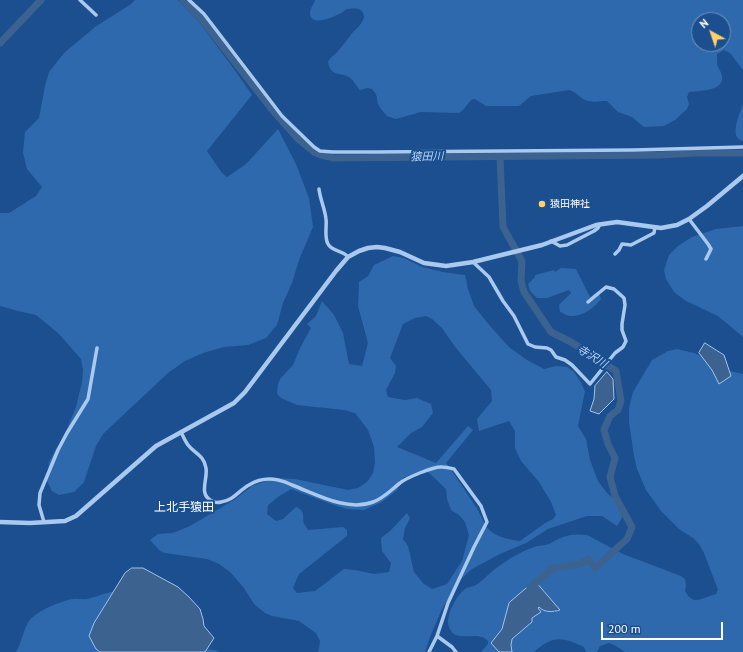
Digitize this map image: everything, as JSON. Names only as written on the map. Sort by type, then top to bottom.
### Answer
[{"type":"street","points":[[80,0],[96,15]]},
{"type":"street","points":[[189,0],[204,14],[282,116],[307,141],[320,151],[618,150],[743,146]]},
{"type":"street","points":[[0,522],[65,521],[76,516],[156,446],[234,403],[245,392],[336,271],[348,257],[359,251],[368,248],[385,248],[400,252],[424,263],[446,266],[473,262],[542,245],[600,224],[617,222],[661,228],[677,225],[689,220],[743,176]]},
{"type":"street","points":[[319,189],[319,196],[326,219],[327,244],[332,248],[346,254],[348,257]]},
{"type":"street","points":[[689,220],[711,249],[706,259]]},
{"type":"street","points":[[551,241],[560,246],[567,245],[594,231],[600,224]]},
{"type":"street","points":[[615,254],[622,244],[631,245],[654,233],[655,227]]},
{"type":"street","points":[[473,262],[489,277],[514,316],[528,344],[551,350],[556,357],[565,360],[572,365],[590,384],[626,342],[622,330],[625,305],[624,298],[614,289],[606,287],[588,302]]},
{"type":"street","points":[[44,522],[38,505],[40,493],[58,450],[88,399],[97,348]]},
{"type":"street","points":[[181,432],[188,445],[202,456],[206,468],[204,492],[207,497],[216,503],[226,501],[248,486],[261,480],[268,479],[283,481],[336,502],[363,505],[374,502],[401,482],[411,477],[441,466],[454,469],[481,506],[487,522],[448,603],[437,636],[430,651],[434,652]]},
{"type":"street","points":[[437,636],[452,647],[456,652]]},
{"type":"shaded area","points":[[135,0],[178,0],[199,22],[252,95],[207,151],[222,173],[227,177],[246,164],[278,129],[296,164],[309,198],[313,227],[283,303],[277,325],[266,338],[248,345],[224,347],[203,353],[185,361],[168,373],[103,434],[96,446],[84,482],[74,492],[59,495],[52,491],[47,481],[49,462],[66,431],[76,407],[82,382],[83,370],[81,359],[58,333],[36,315],[0,306],[0,213],[9,213],[36,196],[42,187],[27,169],[23,153],[25,132],[39,118],[49,72],[64,53],[95,27]]},
{"type":"shaded area","points":[[315,0],[743,0],[743,70],[728,52],[731,52],[731,12],[691,12],[691,52],[720,52],[717,54],[717,64],[722,76],[722,81],[720,85],[710,89],[689,92],[687,97],[689,104],[687,109],[675,120],[664,126],[644,127],[632,117],[618,112],[607,101],[588,101],[569,90],[531,96],[519,106],[486,106],[475,99],[471,100],[459,113],[421,112],[396,119],[387,116],[381,109],[378,104],[376,94],[372,89],[367,88],[360,90],[350,78],[334,72],[329,67],[328,62],[331,57],[337,53],[364,19],[364,14],[362,11],[353,8],[347,9],[328,19],[318,21],[312,18],[310,14]]},
{"type":"shaded area","points":[[743,104],[743,141],[736,135],[736,125]]},
{"type":"shaded area","points":[[743,226],[743,337],[718,316],[686,301],[674,292],[666,279],[664,270],[669,255],[678,246],[692,237],[716,229]]},
{"type":"shaded area","points":[[393,256],[404,258],[422,267],[465,275],[474,306],[509,347],[527,360],[544,369],[556,366],[567,367],[574,372],[585,391],[578,426],[586,439],[590,460],[598,481],[607,493],[620,504],[625,513],[617,526],[602,516],[587,516],[548,529],[526,543],[500,554],[472,569],[459,581],[442,609],[425,652],[318,652],[320,641],[316,633],[299,621],[272,616],[265,613],[254,604],[244,588],[230,572],[219,564],[207,559],[165,553],[160,551],[150,540],[158,534],[173,533],[190,526],[234,500],[252,486],[274,478],[295,479],[348,490],[358,488],[367,482],[373,473],[375,463],[374,447],[368,430],[355,413],[344,410],[297,405],[281,398],[277,394],[280,379],[293,365],[311,328],[307,324],[316,316],[322,301],[334,315],[343,333],[349,364],[362,366],[368,343],[358,306],[359,282],[368,276],[374,265]],"holes":[[[426,316],[442,328],[456,348],[491,390],[492,401],[477,419],[479,431],[509,421],[515,431],[515,448],[521,461],[539,482],[551,502],[556,515],[553,519],[520,541],[496,535],[490,531],[485,525],[476,507],[446,463],[473,430],[468,426],[436,463],[397,447],[411,433],[422,427],[433,413],[431,404],[417,398],[405,400],[388,397],[386,390],[395,373],[396,366],[390,358],[403,324],[415,318]],[[425,469],[446,489],[447,499],[451,510],[459,515],[465,522],[469,535],[462,561],[447,584],[432,589],[424,584],[414,572],[408,546],[403,539],[405,528],[410,518],[407,513],[381,538],[382,551],[391,563],[389,572],[374,574],[344,569],[315,591],[297,593],[293,588],[299,574],[347,536],[347,530],[343,527],[308,530],[304,524],[301,510],[296,507],[283,519],[276,521],[267,514],[268,505],[291,489],[347,509],[364,510],[382,502],[397,490],[403,478]]]},
{"type":"shaded area","points":[[561,268],[576,269],[590,297],[598,291],[601,299],[595,306],[579,315],[569,316],[560,312],[559,305],[571,293],[569,290],[547,298],[537,298],[530,291],[528,284],[535,277],[535,275],[554,270],[555,272]]},
{"type":"shaded area","points":[[705,343],[724,355],[731,376],[719,384],[712,370],[699,353]]},
{"type":"shaded area","points":[[677,349],[694,353],[730,371],[743,374],[743,652],[625,652],[609,643],[600,646],[597,652],[586,652],[584,647],[570,641],[558,639],[552,640],[534,652],[481,652],[488,644],[488,641],[484,638],[479,636],[461,636],[452,632],[448,622],[450,612],[455,601],[465,589],[476,585],[498,566],[518,554],[537,546],[546,545],[566,536],[578,534],[587,535],[623,554],[681,576],[685,579],[685,591],[689,597],[694,600],[716,594],[718,590],[699,544],[679,529],[661,511],[646,490],[637,469],[634,456],[629,422],[629,408],[633,392],[652,360],[668,351]]},
{"type":"shaded area","points":[[607,372],[613,379],[614,399],[599,414],[590,411],[594,399],[595,386]]},
{"type":"shaded area","points":[[132,568],[143,568],[178,587],[200,609],[204,626],[214,638],[205,652],[100,652],[96,649],[89,636],[94,623],[125,573]]},
{"type":"shaded area","points":[[535,581],[560,610],[549,612],[539,607],[538,608],[541,612],[532,618],[532,622],[512,639],[512,652],[499,652],[491,643],[502,629],[509,603]]},
{"type":"shaded area","points":[[118,591],[187,647],[215,650],[220,652],[16,652],[29,621],[32,617],[43,610],[68,600],[88,599]]},
{"type":"waterway","name":"猿田川","points":[[0,43],[41,0]]},
{"type":"waterway","name":"猿田川","points":[[183,0],[202,20],[274,112],[298,139],[314,152],[321,155],[334,158],[743,153]]},
{"type":"waterway","name":"寺沢川","points":[[500,157],[503,227],[522,261],[521,281],[524,292],[551,332],[571,342],[616,371],[621,401],[618,410],[610,416],[604,430],[608,444],[615,458],[610,477],[615,496],[632,527],[627,539],[595,568],[588,559],[580,564],[553,568],[530,588]]},
{"type":"place","name":"猿田神社","points":[[542,204]]},
{"type":"district","name":"上北手猿田","points":[[184,508]]}]
